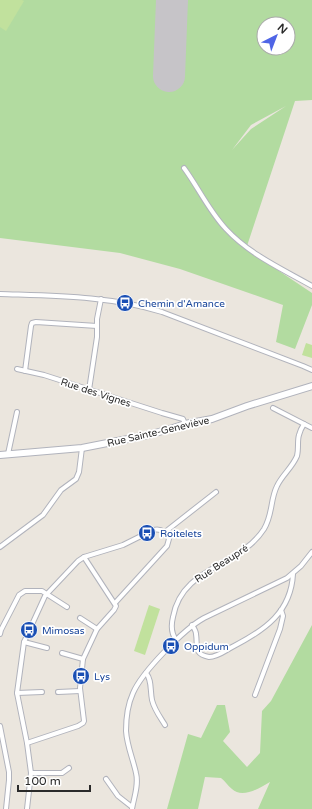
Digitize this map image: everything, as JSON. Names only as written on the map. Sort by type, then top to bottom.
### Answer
[{"type":"street","points":[[184,168],[218,218],[231,234],[242,244],[261,257],[312,286]]},
{"type":"street","points":[[0,294],[100,299],[125,302],[162,312],[312,370]]},
{"type":"street","points":[[89,390],[97,337],[100,299]]},
{"type":"street","points":[[25,371],[31,326],[34,322],[97,326]]},
{"type":"street","name":"Rue des Vignes","points":[[17,369],[44,375],[175,416],[183,424]]},
{"type":"street","name":"Rue Sainte-Geneviève","points":[[0,455],[82,448],[148,435],[183,424],[212,419],[236,409],[312,386]]},
{"type":"street","points":[[273,408],[312,428]]},
{"type":"street","points":[[8,454],[16,412]]},
{"type":"street","name":"Rue Beaupré","points":[[176,640],[172,631],[173,614],[183,593],[189,585],[196,578],[210,569],[242,551],[257,538],[264,528],[272,510],[273,495],[277,486],[291,468],[295,460],[298,452],[299,433],[304,424]]},
{"type":"street","points":[[0,547],[43,515],[61,490],[76,479],[79,472],[82,448]]},
{"type":"street","points":[[165,532],[216,492]]},
{"type":"street","points":[[33,809],[27,808],[31,774],[27,743],[17,693],[24,642],[46,594],[78,561],[84,557],[123,545],[153,530],[157,529],[165,532],[169,539],[167,546],[115,603]]},
{"type":"street","points":[[132,808],[137,780],[127,736],[128,713],[133,692],[146,673],[192,625],[287,578],[301,566],[312,552]]},
{"type":"street","points":[[27,743],[83,723],[84,719],[80,690],[83,659],[97,629],[116,606],[84,557]]},
{"type":"street","points":[[192,625],[196,632],[197,650],[203,655],[212,657],[257,634],[265,628],[285,605],[291,587],[293,574]]},
{"type":"street","points":[[0,631],[22,592],[42,592],[67,607]]},
{"type":"street","points":[[255,695],[280,629],[283,616],[281,610]]},
{"type":"street","points":[[80,618],[97,629]]},
{"type":"street","points":[[24,642],[47,648]]},
{"type":"street","points":[[62,653],[83,659]]},
{"type":"street","points":[[146,673],[150,678],[150,692],[154,705],[164,725]]},
{"type":"street","points":[[58,692],[80,690]]},
{"type":"street","points":[[17,693],[42,692]]},
{"type":"street","points":[[0,726],[9,772],[6,809]]},
{"type":"street","points":[[31,774],[62,773],[69,768]]},
{"type":"street","points":[[106,779],[118,796],[132,808]]},
{"type":"green space","points":[[0,0],[312,0],[312,100],[295,101],[246,249],[312,293],[312,305],[295,349],[276,342],[283,305],[180,269],[120,253],[0,238]],"holes":[[[286,106],[251,129],[232,150],[251,125]]]},
{"type":"green space","points":[[0,0],[24,1],[6,31],[0,27]]},
{"type":"green space","points":[[306,343],[312,345],[312,358],[302,355]]},
{"type":"green space","points":[[149,605],[160,609],[145,655],[134,651]]},
{"type":"green space","points":[[312,625],[312,809],[258,809],[270,782],[251,792],[241,793],[232,789],[221,778],[205,777],[198,809],[167,809],[188,734],[201,738],[217,705],[225,705],[230,732],[223,741],[247,767],[260,753],[262,711],[271,701]]},
{"type":"runway","points":[[169,76],[172,0]]},
{"type":"place","name":"Chemin d'Amance","points":[[125,303]]},
{"type":"place","name":"Roitelets","points":[[147,533]]},
{"type":"place","name":"Mimosas","points":[[29,630]]},
{"type":"place","name":"Oppidum","points":[[171,646]]},
{"type":"place","name":"Lys","points":[[81,676]]}]
